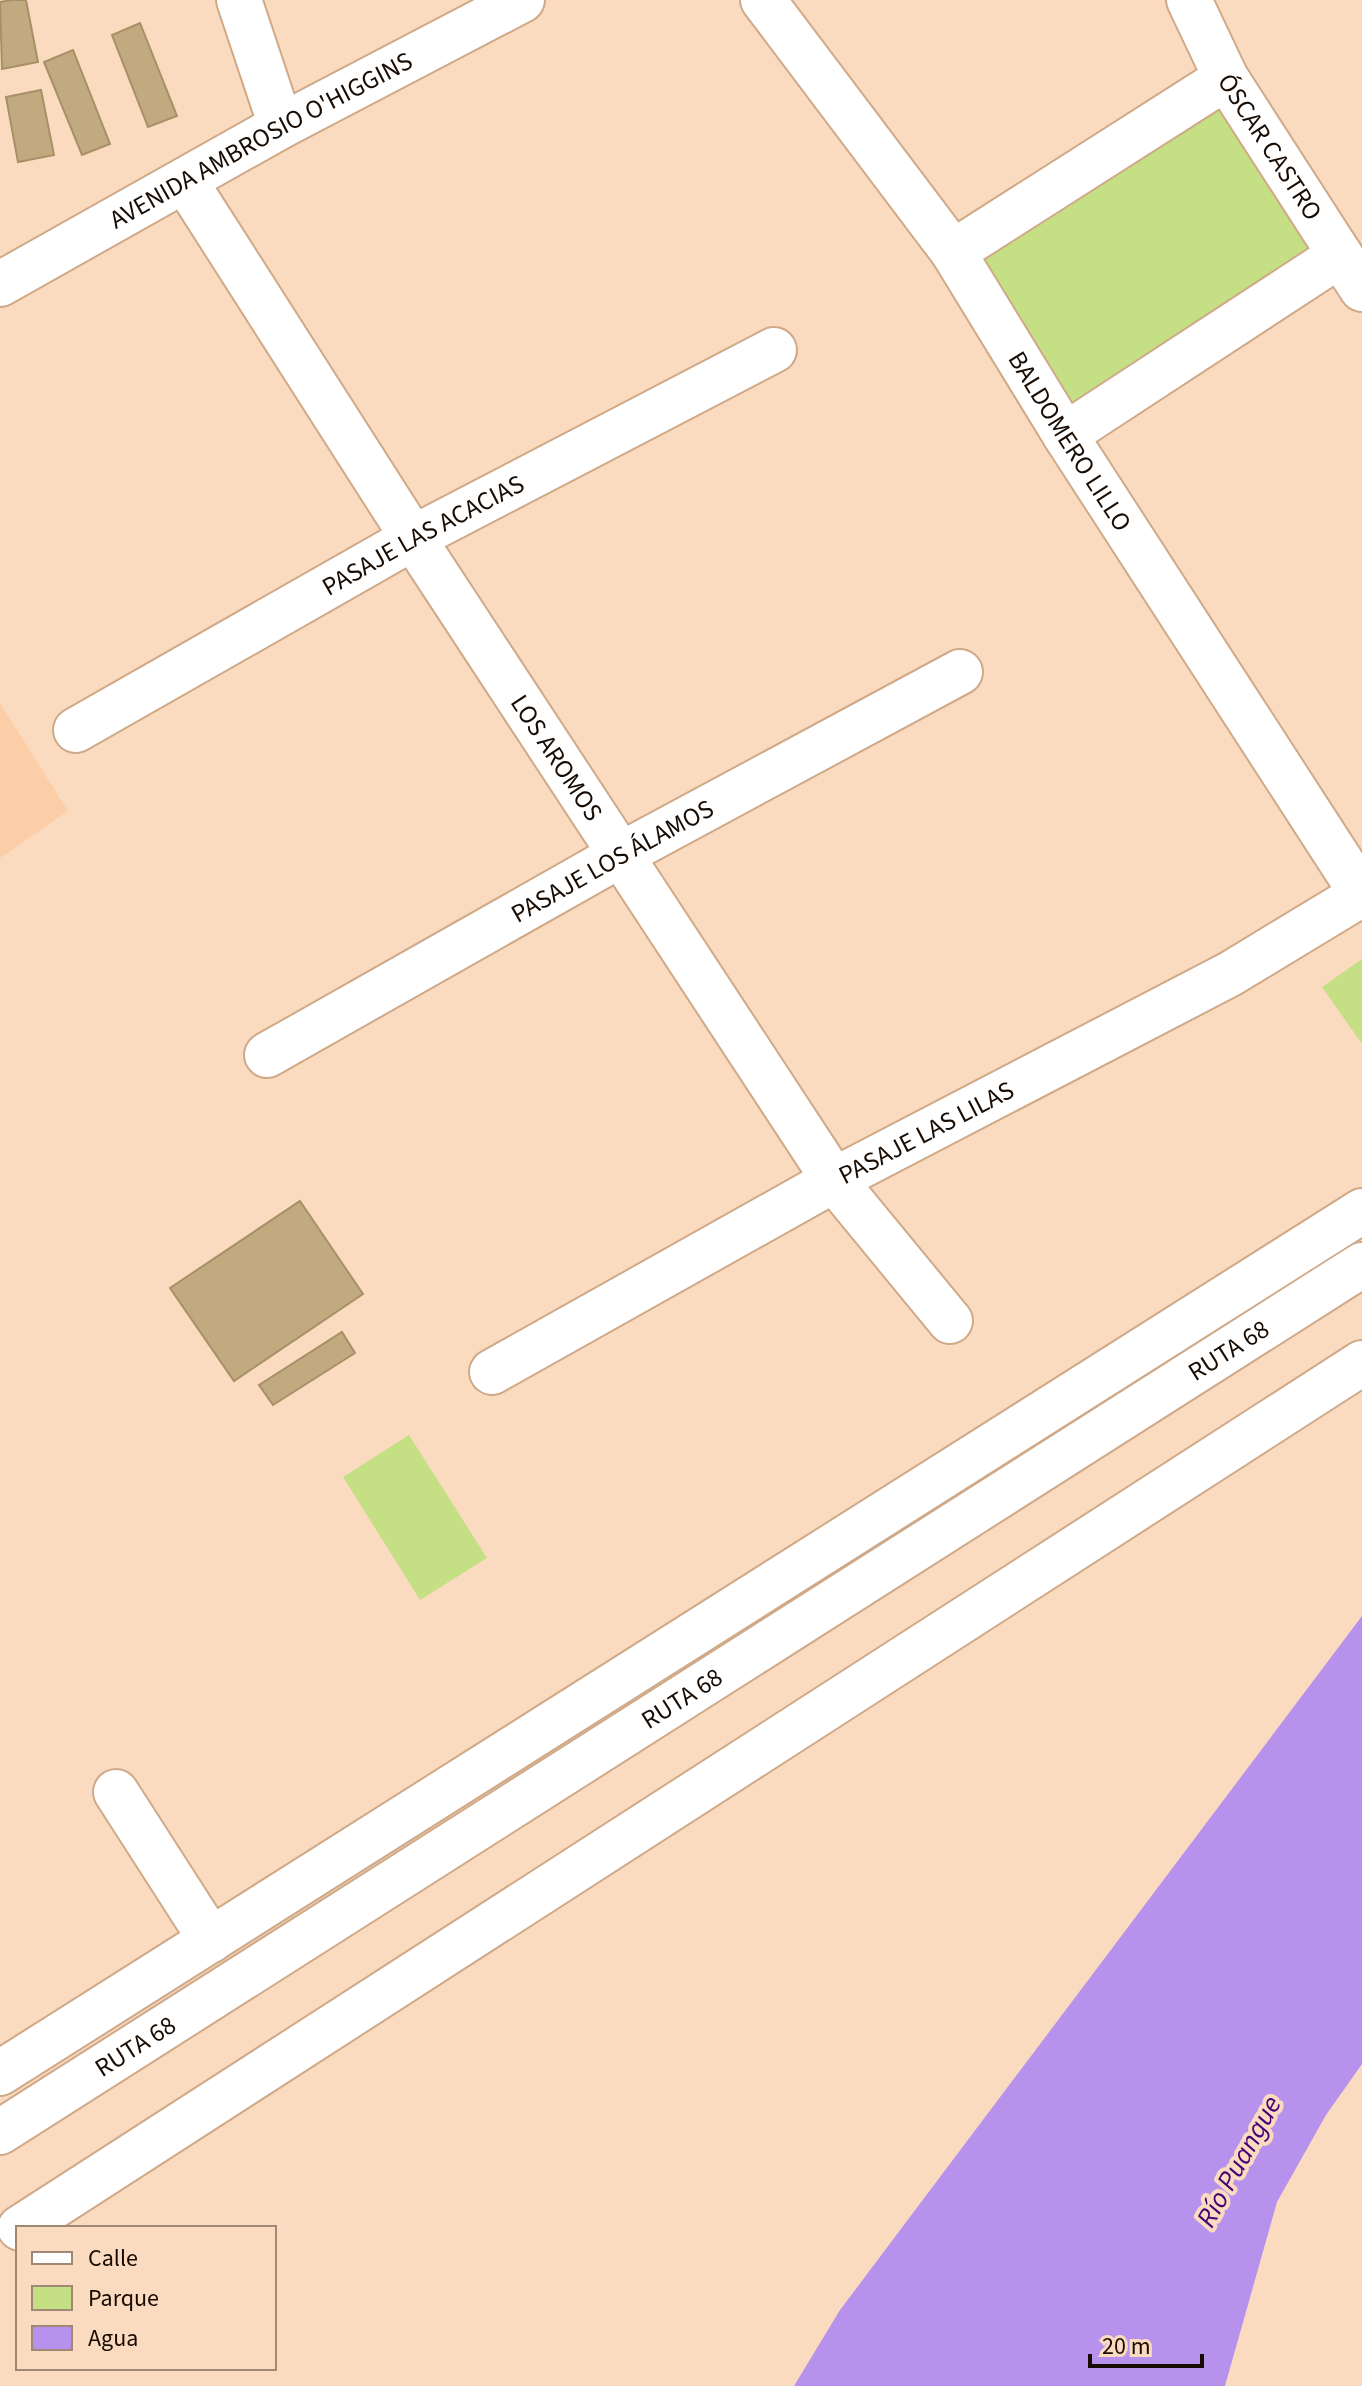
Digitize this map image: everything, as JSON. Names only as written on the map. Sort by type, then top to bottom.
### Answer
[{"type":"main road","points":[[239,0],[281,126]]},
{"type":"main road","name":"AVENIDA AMBROSIO O'HIGGINS","points":[[2,274],[185,181],[281,126],[522,0]]},
{"type":"main road","name":"BALDOMERO LILLO","points":[[763,0],[953,252],[1065,435],[1362,894]]},
{"type":"main road","name":"ÓSCAR CASTRO","points":[[1189,0],[1226,78],[1351,272]]},
{"type":"main road","points":[[953,252],[1226,78]]},
{"type":"main road","name":"LOS AROMOS","points":[[185,181],[413,538],[834,1180],[950,1321]]},
{"type":"main road","points":[[1065,435],[1351,272]]},
{"type":"main road","name":"PASAJE LAS ACACIAS","points":[[76,730],[413,538],[774,350]]},
{"type":"main road","name":"PASAJE LOS ÁLAMOS","points":[[267,1055],[622,854],[960,672]]},
{"type":"main road","name":"PASAJE LAS LILAS","points":[[492,1372],[834,1180],[1230,974],[1362,894]]},
{"type":"main road","name":"RUTA 68","points":[[0,2073],[1362,1211]]},
{"type":"main road","name":"RUTA 68","points":[[0,2132],[1362,1265]]},
{"type":"main road","points":[[24,2226],[1362,1363]]},
{"type":"main road","points":[[116,1792],[211,1940]]},
{"type":"shaded area","points":[[0,703],[68,811],[0,858]]},
{"type":"green space","points":[[1226,78],[1340,255],[1065,435],[953,252]]},
{"type":"green space","points":[[1362,959],[1362,1044],[1322,987]]},
{"type":"green space","points":[[409,1435],[487,1558],[420,1600],[343,1477]]},
{"type":"water","name":"Río Puangue","points":[[1362,1616],[1362,2064],[1326,2115],[1277,2202],[1225,2386],[794,2386],[840,2310]]},
{"type":"building","points":[[26,0],[38,62],[2,69],[0,2]]},
{"type":"building","points":[[140,23],[177,116],[148,127],[112,35]]},
{"type":"building","points":[[73,50],[110,144],[82,155],[44,62]]},
{"type":"building","points":[[41,90],[54,155],[18,162],[6,97]]},
{"type":"building","points":[[300,1201],[363,1294],[234,1381],[170,1288]]},
{"type":"building","points":[[342,1332],[355,1353],[273,1405],[259,1385]]}]
